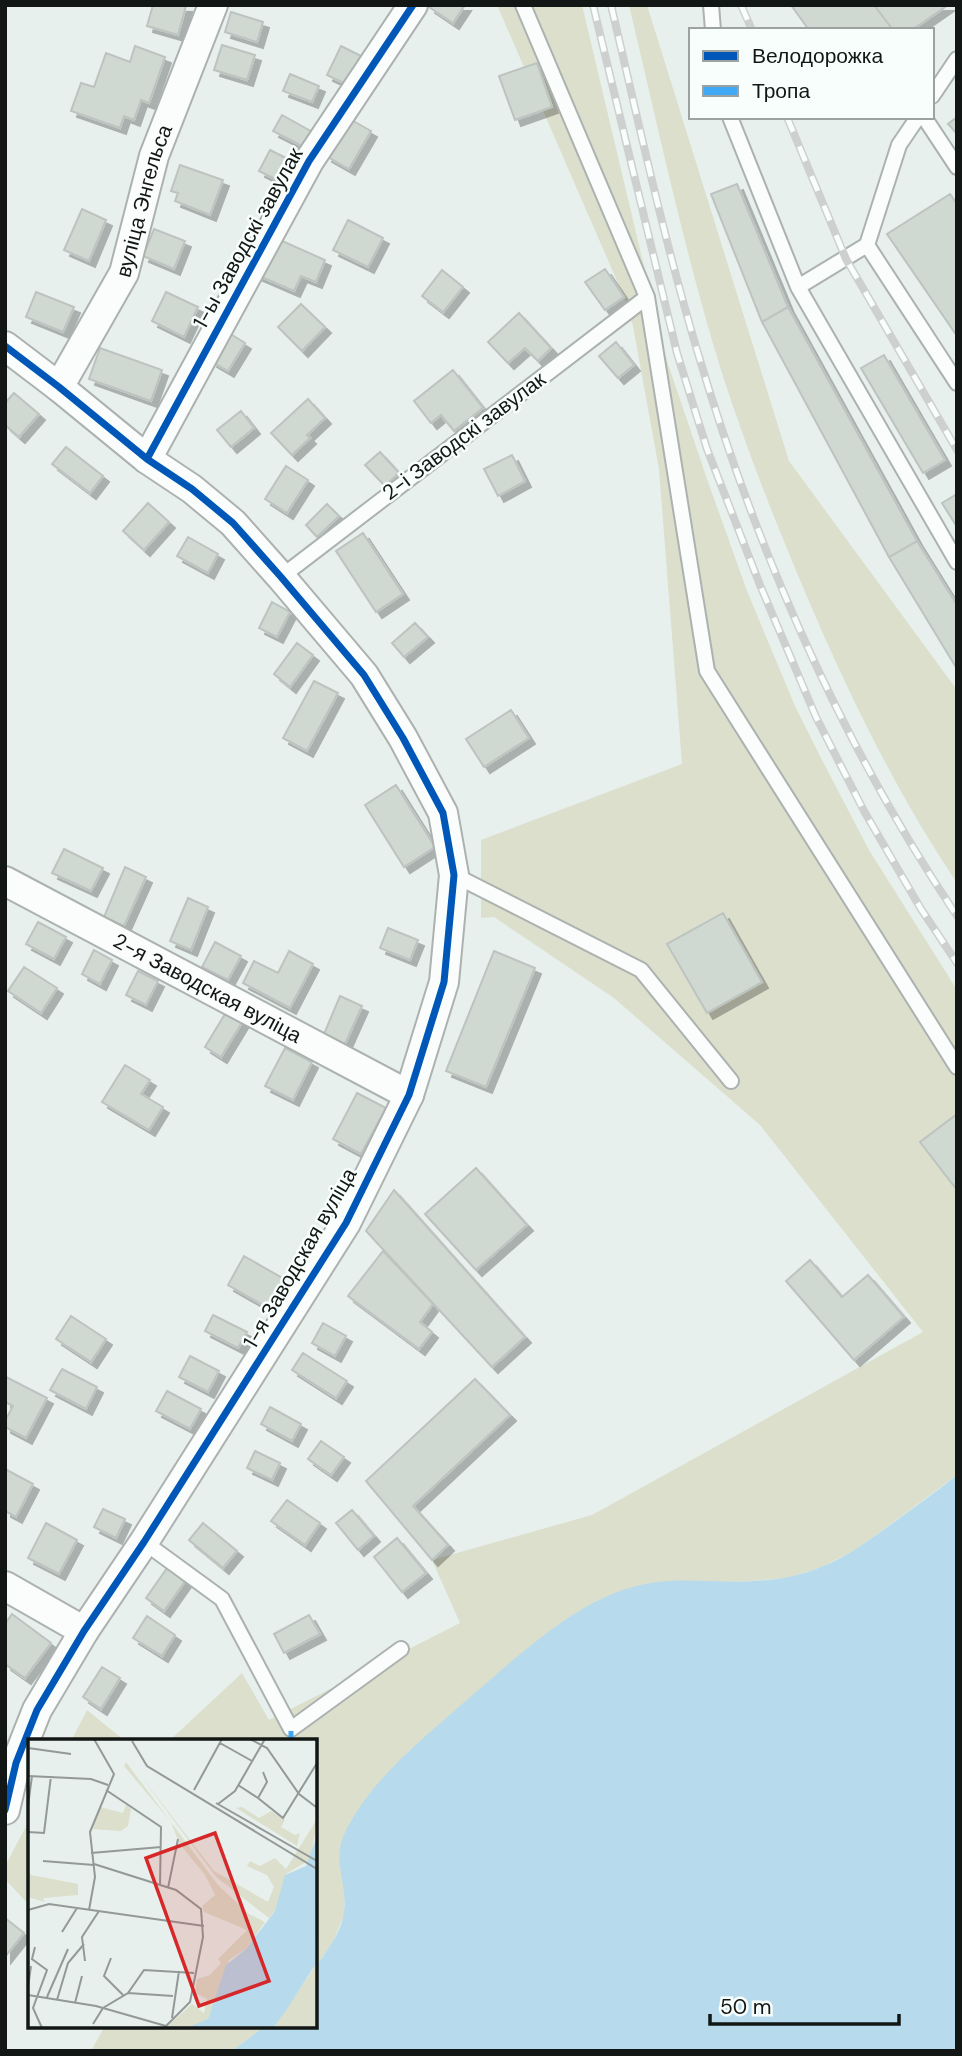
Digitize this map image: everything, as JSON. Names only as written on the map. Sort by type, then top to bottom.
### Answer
[{"type":"street","name":"вуліца Энгельса","points":[[59,387],[124,273],[154,156],[213,5]]},
{"type":"street","name":"1-ы Заводскі завулак","points":[[147,459],[309,161],[413,5]]},
{"type":"street","name":"1-я Заводская вуліца","points":[[5,346],[147,459],[192,489],[233,523],[281,577],[364,675],[403,738],[443,813],[454,875],[444,982],[409,1095],[346,1223],[144,1542],[83,1631],[37,1710],[16,1763],[5,1810]]},
{"type":"street","name":"2-я Заводская вуліца","points":[[5,881],[409,1095]]},
{"type":"street","points":[[5,1586],[83,1631]]},
{"type":"lane","points":[[523,5],[647,297],[707,671],[957,1067]]},
{"type":"lane","points":[[711,5],[713,28]]},
{"type":"lane","points":[[934,93],[957,59]]},
{"type":"lane","points":[[731,119],[798,287],[957,562]]},
{"type":"lane","points":[[798,287],[867,245],[899,145],[917,119]]},
{"type":"lane","points":[[925,119],[957,167]]},
{"type":"lane","points":[[867,245],[957,383]]},
{"type":"lane","name":"2-і Заводскі завулак","points":[[281,577],[647,297]]},
{"type":"lane","points":[[454,875],[641,970],[731,1081]]},
{"type":"lane","points":[[144,1542],[222,1599],[291,1728],[401,1648]]},
{"type":"green space","points":[[497,5],[582,5],[665,355],[747,591],[795,706],[869,850],[957,990],[957,1475],[857,1549],[822,1567],[787,1578],[633,1587],[599,1600],[536,1643],[409,1751],[383,1778],[350,1822],[343,1877],[344,1915],[333,1942],[317,1965],[317,1739],[171,1739],[242,1673],[269,1720],[460,1623],[432,1560],[592,1515],[923,1332],[760,1125],[614,998],[494,917],[481,918],[481,840],[682,764],[659,469],[633,326],[624,297]]},
{"type":"green space","points":[[629,5],[647,5],[789,461],[957,690],[957,883],[893,778],[838,667],[750,454],[721,370],[695,280]]},
{"type":"green space","points":[[87,1710],[123,1739],[72,1739]]},
{"type":"green space","points":[[28,1823],[28,1904],[5,1879],[5,1866]]},
{"type":"green space","points":[[104,2028],[262,2028],[232,2051],[91,2051]]},
{"type":"water","points":[[957,1475],[957,2051],[232,2051],[262,2028],[317,2028],[317,1965],[337,1935],[343,1918],[345,1902],[340,1854],[344,1835],[354,1815],[382,1778],[399,1761],[525,1650],[589,1605],[633,1587],[663,1581],[739,1582],[797,1575],[840,1558],[893,1523]]},
{"type":"building","points":[[153,5],[186,6],[178,35],[147,26]]},
{"type":"building","points":[[465,5],[453,23],[429,7]]},
{"type":"building","points":[[791,5],[874,5],[891,28],[808,28]]},
{"type":"building","points":[[874,5],[948,5],[915,28],[891,28]]},
{"type":"building","points":[[231,12],[263,22],[257,42],[225,32]]},
{"type":"building","points":[[222,45],[255,55],[247,80],[214,70]]},
{"type":"building","points":[[135,46],[165,57],[149,103],[141,100],[134,120],[124,116],[120,128],[71,111],[81,83],[94,87],[106,53],[130,62]]},
{"type":"building","points":[[341,46],[363,57],[348,85],[327,75]]},
{"type":"building","points":[[537,63],[552,107],[515,120],[499,76]]},
{"type":"building","points":[[290,74],[319,86],[312,102],[283,91]]},
{"type":"building","points":[[282,115],[314,133],[306,148],[273,131]]},
{"type":"building","points":[[957,117],[957,134],[948,124]]},
{"type":"building","points":[[348,118],[371,131],[349,169],[326,156]]},
{"type":"building","points":[[270,150],[294,162],[283,183],[259,171]]},
{"type":"building","points":[[180,165],[223,180],[210,215],[175,201],[178,193],[171,191]]},
{"type":"building","points":[[737,184],[788,307],[762,322],[711,194]]},
{"type":"building","points":[[950,194],[957,204],[957,336],[887,234]]},
{"type":"building","points":[[82,209],[106,220],[89,261],[64,250]]},
{"type":"building","points":[[348,220],[383,238],[368,267],[333,250]]},
{"type":"building","points":[[154,229],[185,241],[174,269],[143,256]]},
{"type":"building","points":[[273,237],[325,260],[316,282],[301,276],[294,291],[257,275]]},
{"type":"building","points":[[605,269],[624,297],[605,310],[585,282]]},
{"type":"building","points":[[442,270],[463,287],[443,312],[422,296]]},
{"type":"building","points":[[36,292],[74,307],[63,332],[26,317]]},
{"type":"building","points":[[166,292],[198,307],[184,337],[152,321]]},
{"type":"building","points":[[301,304],[325,327],[302,351],[278,327]]},
{"type":"building","points":[[788,307],[917,541],[889,557],[762,322]]},
{"type":"building","points":[[519,313],[551,348],[538,361],[525,348],[508,363],[488,342]]},
{"type":"building","points":[[229,333],[245,343],[228,371],[211,361]]},
{"type":"building","points":[[616,342],[634,365],[618,378],[599,356]]},
{"type":"building","points":[[100,348],[162,370],[151,401],[89,379]]},
{"type":"building","points":[[884,355],[945,460],[923,473],[861,368]]},
{"type":"building","points":[[453,370],[483,408],[454,431],[441,415],[431,423],[414,401]]},
{"type":"building","points":[[14,393],[39,414],[19,437],[5,425],[5,403]]},
{"type":"building","points":[[308,399],[325,418],[307,435],[310,438],[292,455],[271,433]]},
{"type":"building","points":[[241,411],[254,428],[231,447],[217,430]]},
{"type":"building","points":[[66,447],[103,476],[90,493],[52,464]]},
{"type":"building","points":[[380,452],[399,473],[385,486],[365,465]]},
{"type":"building","points":[[512,455],[525,481],[498,496],[484,469]]},
{"type":"building","points":[[286,466],[308,480],[287,513],[265,499]]},
{"type":"building","points":[[957,494],[957,527],[942,503]]},
{"type":"building","points":[[148,503],[169,522],[144,550],[123,531]]},
{"type":"building","points":[[327,504],[339,516],[317,537],[306,525]]},
{"type":"building","points":[[363,533],[403,594],[376,612],[336,551]]},
{"type":"building","points":[[188,537],[218,554],[208,573],[177,556]]},
{"type":"building","points":[[917,541],[957,605],[957,669],[889,557]]},
{"type":"building","points":[[272,602],[290,612],[277,637],[259,628]]},
{"type":"building","points":[[415,623],[428,637],[404,657],[392,643]]},
{"type":"building","points":[[297,643],[313,655],[290,687],[274,674]]},
{"type":"building","points":[[314,681],[338,693],[307,751],[283,738]]},
{"type":"building","points":[[511,710],[529,738],[484,767],[466,739]]},
{"type":"building","points":[[396,785],[435,847],[404,867],[365,805]]},
{"type":"building","points":[[64,849],[103,868],[91,891],[52,873]]},
{"type":"building","points":[[125,867],[146,877],[124,926],[104,917]]},
{"type":"building","points":[[188,898],[208,907],[191,950],[170,941]]},
{"type":"building","points":[[723,913],[762,982],[707,1013],[667,944]]},
{"type":"building","points":[[38,922],[66,937],[54,959],[26,944]]},
{"type":"building","points":[[388,928],[418,940],[410,960],[380,948]]},
{"type":"building","points":[[215,942],[241,956],[228,980],[202,967]]},
{"type":"building","points":[[94,950],[112,960],[100,984],[82,974]]},
{"type":"building","points":[[289,951],[313,964],[290,1008],[243,983],[254,961],[278,973]]},
{"type":"building","points":[[494,951],[535,968],[486,1087],[446,1071]]},
{"type":"building","points":[[24,967],[57,988],[41,1013],[8,991]]},
{"type":"building","points":[[138,971],[158,981],[146,1005],[126,995]]},
{"type":"building","points":[[340,996],[362,1006],[345,1044],[324,1034]]},
{"type":"building","points":[[228,1009],[244,1019],[221,1057],[205,1047]]},
{"type":"building","points":[[285,1048],[312,1062],[293,1100],[265,1086]]},
{"type":"building","points":[[125,1065],[150,1080],[141,1094],[163,1107],[149,1130],[102,1102]]},
{"type":"building","points":[[357,1093],[386,1108],[361,1154],[333,1139]]},
{"type":"building","points":[[957,1114],[957,1190],[920,1142]]},
{"type":"building","points":[[476,1168],[527,1225],[476,1270],[425,1214]]},
{"type":"building","points":[[394,1190],[525,1337],[492,1367],[366,1231]]},
{"type":"building","points":[[383,1251],[433,1304],[420,1322],[432,1332],[419,1349],[348,1296]]},
{"type":"building","points":[[244,1256],[284,1279],[268,1308],[228,1285]]},
{"type":"building","points":[[810,1260],[842,1297],[868,1275],[904,1317],[854,1360],[786,1281]]},
{"type":"building","points":[[213,1315],[247,1332],[238,1348],[205,1331]]},
{"type":"building","points":[[71,1316],[106,1339],[91,1362],[56,1339]]},
{"type":"building","points":[[323,1323],[346,1336],[335,1356],[312,1343]]},
{"type":"building","points":[[303,1353],[347,1381],[336,1398],[292,1370]]},
{"type":"building","points":[[190,1356],[219,1371],[208,1392],[179,1377]]},
{"type":"building","points":[[62,1369],[97,1387],[86,1409],[50,1390]]},
{"type":"building","points":[[6,1377],[47,1398],[26,1438],[5,1427],[5,1421],[13,1406],[5,1402]]},
{"type":"building","points":[[475,1379],[510,1415],[413,1506],[448,1545],[432,1560],[366,1481]]},
{"type":"building","points":[[167,1391],[201,1409],[190,1429],[156,1411]]},
{"type":"building","points":[[270,1407],[301,1424],[292,1441],[261,1424]]},
{"type":"building","points":[[321,1441],[344,1457],[331,1475],[308,1459]]},
{"type":"building","points":[[255,1451],[280,1463],[272,1480],[247,1468]]},
{"type":"building","points":[[5,1469],[33,1484],[16,1517],[5,1511]]},
{"type":"building","points":[[287,1500],[320,1523],[305,1545],[271,1521]]},
{"type":"building","points":[[103,1509],[125,1519],[116,1538],[94,1527]]},
{"type":"building","points":[[352,1510],[374,1536],[358,1550],[336,1523]]},
{"type":"building","points":[[46,1523],[77,1540],[59,1574],[28,1558]]},
{"type":"building","points":[[203,1523],[237,1551],[223,1568],[189,1540]]},
{"type":"building","points":[[397,1538],[426,1573],[402,1592],[374,1557]]},
{"type":"building","points":[[170,1564],[188,1577],[164,1611],[146,1598]]},
{"type":"building","points":[[12,1614],[51,1643],[25,1678],[5,1664],[5,1624]]},
{"type":"building","points":[[309,1615],[320,1634],[284,1653],[274,1634]]},
{"type":"building","points":[[147,1616],[175,1635],[162,1656],[133,1638]]},
{"type":"building","points":[[102,1667],[120,1678],[101,1709],[83,1697]]},
{"type":"building","points":[[5,1918],[24,1933],[5,1957]]},
{"type":"railway","points":[[593,5],[677,353],[707,449],[760,585],[816,717],[864,811],[921,909],[957,963]]},
{"type":"railway","points":[[611,5],[673,264],[720,424],[746,498],[774,571],[839,714],[915,851],[957,916]]},
{"type":"railway","points":[[741,5],[751,28]]},
{"type":"railway","points":[[788,119],[846,259],[957,450]]},
{"type":"marked path","points":[[291,1729],[291,1739]]},
{"type":"cycle path","points":[[147,459],[309,161],[413,5]]},
{"type":"cycle path","points":[[5,346],[147,459],[192,489],[233,523],[281,577],[364,675],[403,738],[443,813],[454,875],[444,982],[409,1095],[346,1223],[144,1542],[84,1631],[37,1710],[16,1763],[5,1810]]}]
